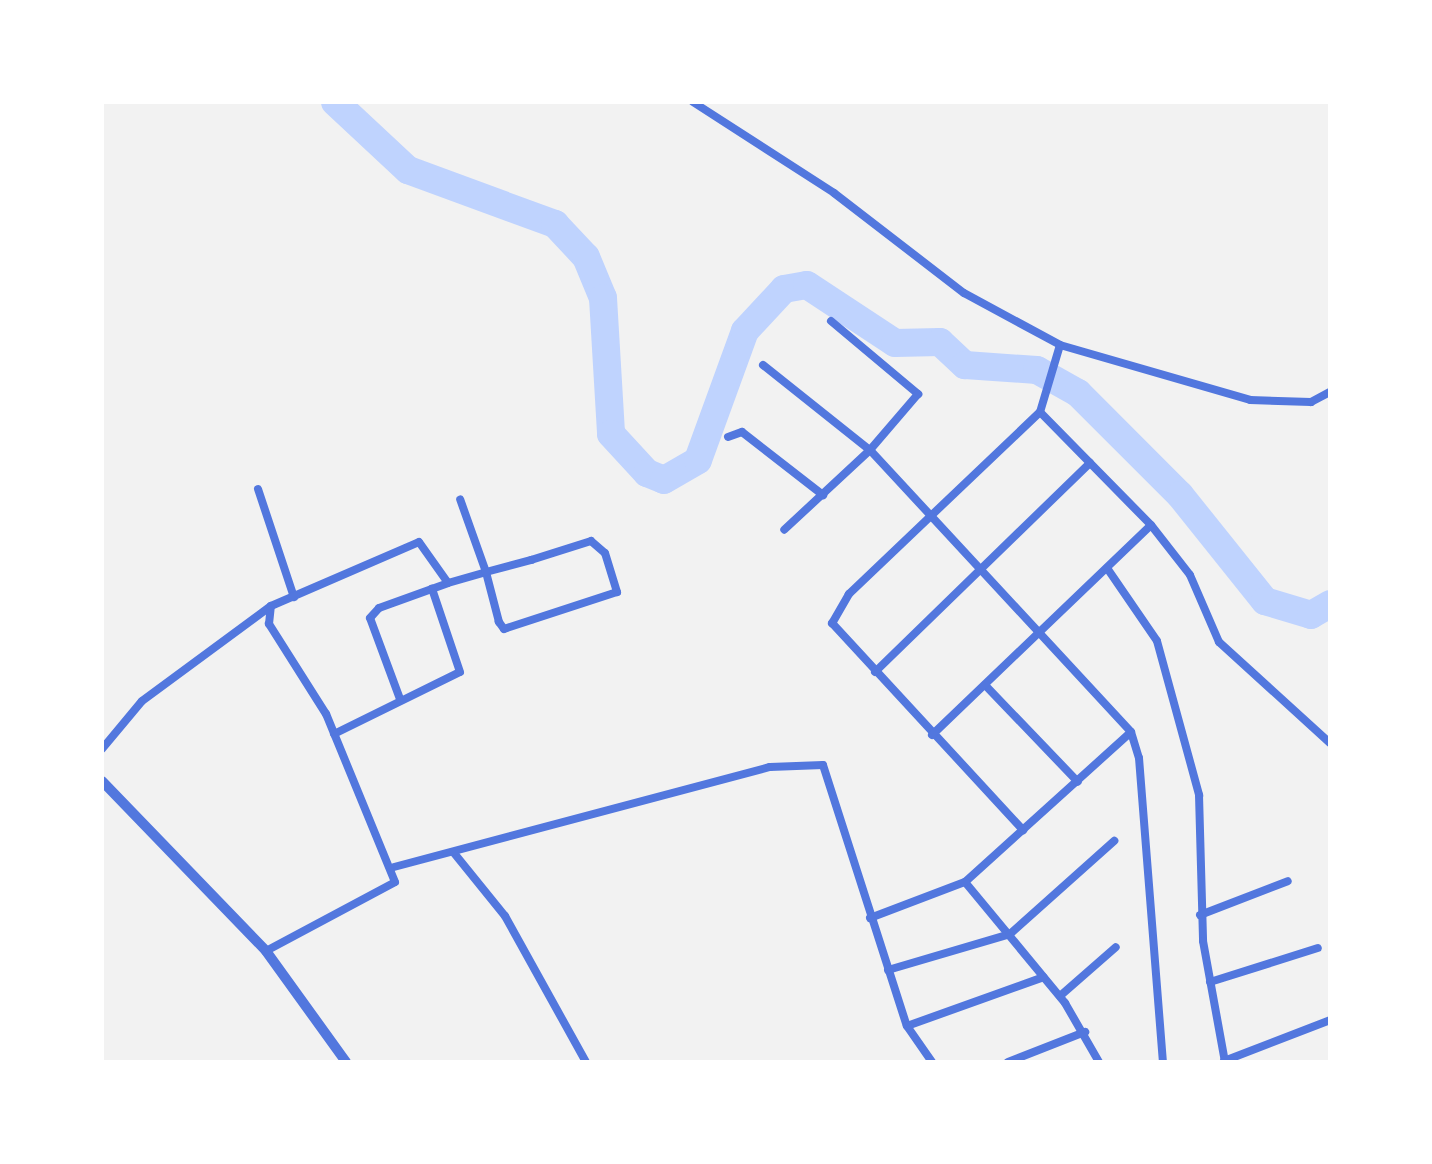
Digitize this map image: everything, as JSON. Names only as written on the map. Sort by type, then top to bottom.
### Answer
[{"type":"street","points":[[693,102],[834,193],[964,293],[1060,345],[1250,400],[1311,402],[1330,392]]},
{"type":"street","points":[[784,530],[870,450],[918,394],[831,321]]},
{"type":"street","points":[[1023,830],[932,735],[832,623],[835,610],[931,512],[1040,412],[1059,358],[1060,345]]},
{"type":"street","points":[[763,365],[870,450],[931,512],[1131,732],[1163,1062]]},
{"type":"street","points":[[1040,412],[1151,525],[1190,575],[1219,642],[1330,743]]},
{"type":"street","points":[[728,437],[742,432],[823,495]]},
{"type":"street","points":[[875,672],[1090,463]]},
{"type":"street","points":[[258,489],[294,597]]},
{"type":"street","points":[[400,699],[370,618],[448,583],[486,572],[591,541],[605,553],[617,592],[512,630],[499,622],[486,572],[460,499]]},
{"type":"street","points":[[932,735],[1151,525]]},
{"type":"street","points":[[102,749],[142,701],[271,606],[419,542],[448,583]]},
{"type":"street","points":[[1107,568],[1157,641],[1181,721],[1204,835],[1200,915],[1225,1061],[1330,1020]]},
{"type":"street","points":[[334,734],[462,670],[432,589]]},
{"type":"street","points":[[266,951],[382,896],[395,882],[394,867],[334,734],[269,624],[271,606]]},
{"type":"street","points":[[985,685],[1078,782]]},
{"type":"street","points":[[870,918],[965,882],[1131,732]]},
{"type":"street","points":[[394,867],[770,767],[823,765],[834,779],[870,918],[907,1026],[932,1062]]},
{"type":"street","points":[[102,781],[266,951],[346,1062]]},
{"type":"street","points":[[888,970],[1010,934],[1114,841]]},
{"type":"street","points":[[454,853],[492,896],[586,1062]]},
{"type":"street","points":[[1200,915],[1288,881]]},
{"type":"street","points":[[965,882],[1060,996],[1085,1032],[1099,1062]]},
{"type":"street","points":[[1060,996],[1116,947]]},
{"type":"street","points":[[1210,982],[1318,948]]},
{"type":"street","points":[[907,1026],[1044,977]]},
{"type":"street","points":[[1008,1062],[1085,1032]]},
{"type":"waterway","points":[[335,102],[408,170],[555,224],[586,257],[603,298],[611,434],[647,473],[664,480],[698,460],[745,331],[784,289],[807,285],[895,343],[940,342],[965,365],[1037,370],[1078,393],[1180,495],[1265,601],[1311,615],[1330,604]]}]
